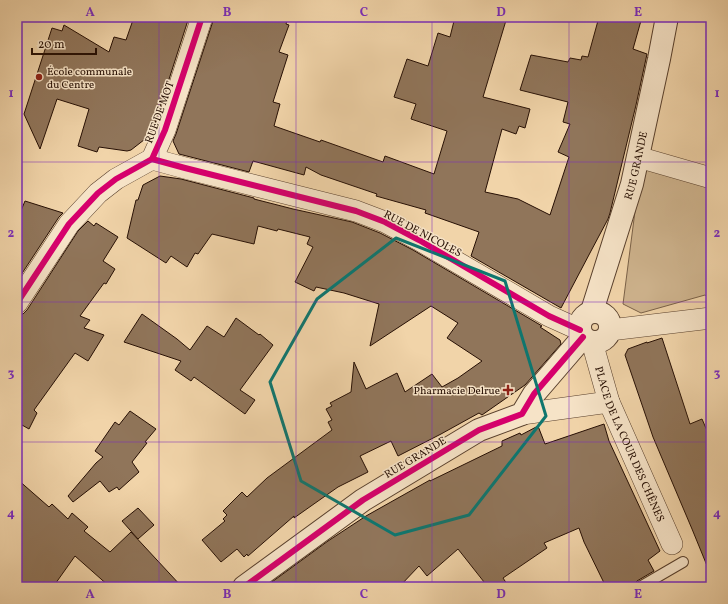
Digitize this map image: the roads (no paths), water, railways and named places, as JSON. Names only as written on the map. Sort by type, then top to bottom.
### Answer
[{"type":"street","name":"RUE DE MOT","points":[[17,302],[69,224],[98,193],[116,179],[152,159],[165,130],[202,17]]},
{"type":"street","name":"RUE GRANDE","points":[[610,330],[608,336],[597,342],[585,336],[579,324],[586,314],[592,311],[632,184],[667,17]]},
{"type":"street","points":[[638,157],[711,178]]},
{"type":"street","name":"RUE DE NICOLES","points":[[152,159],[356,211],[385,222],[585,336]]},
{"type":"street","points":[[592,311],[598,311],[608,318],[610,330],[711,318]]},
{"type":"street","name":"RUE GRANDE","points":[[244,587],[363,500],[479,430],[522,414],[534,394],[585,336]]},
{"type":"street","name":"PLACE DE LA COUR DES CHÊNES","points":[[585,336],[609,402],[672,544]]},
{"type":"street","points":[[522,414],[609,402]]},
{"type":"lane","points":[[640,587],[683,562]]},
{"type":"place","name":"École communale du Centre","points":[[39,77]]},
{"type":"place","name":"Pharmacie Delrue","points":[[508,390]]}]
